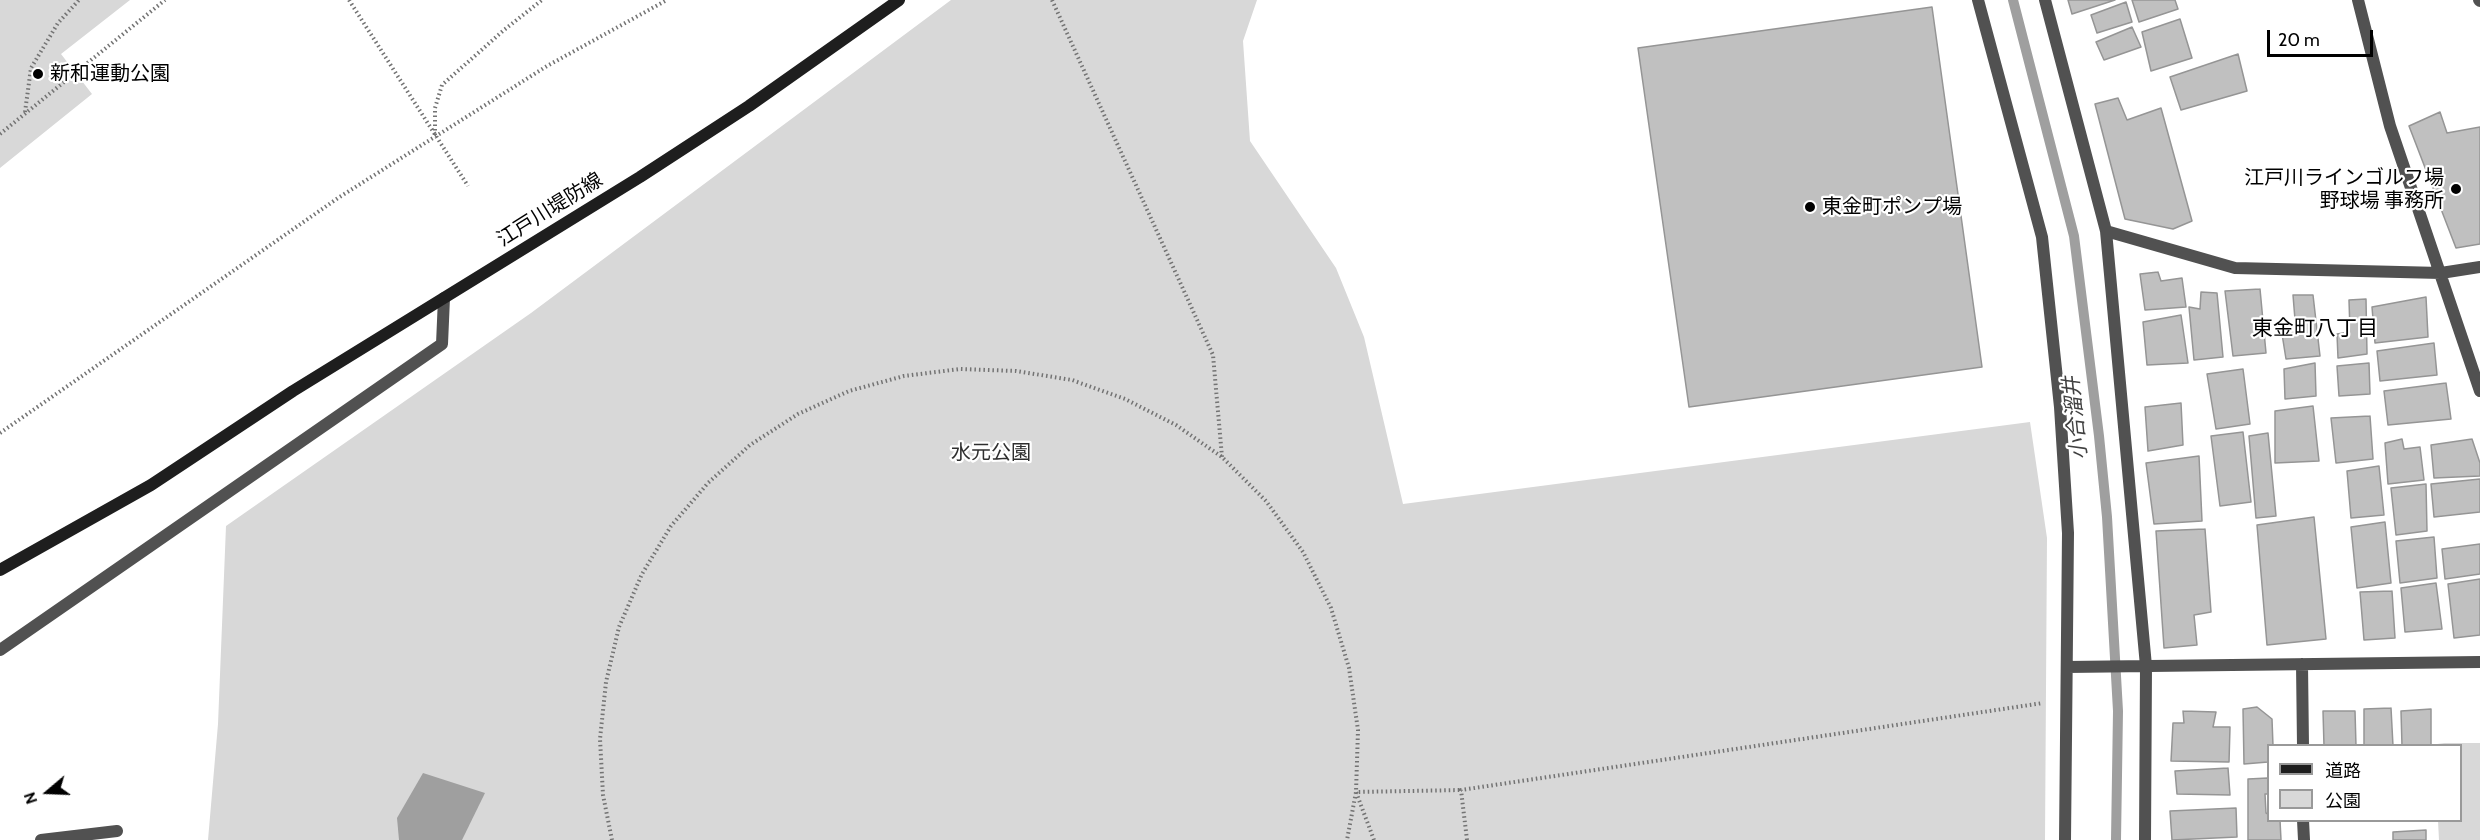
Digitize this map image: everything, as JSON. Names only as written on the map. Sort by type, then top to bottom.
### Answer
[{"type":"main road","name":"江戸川堤防線","points":[[0,570],[151,485],[292,391],[749,106],[899,0]]},
{"type":"street","points":[[1978,0],[2042,237],[2060,407],[2068,533],[2065,840]]},
{"type":"street","points":[[2045,0],[2106,231],[2146,666],[2145,840]]},
{"type":"street","points":[[2358,0],[2390,126],[2480,391]]},
{"type":"street","points":[[2106,231],[2235,268],[2441,273],[2480,267]]},
{"type":"street","points":[[0,650],[442,344],[444,298]]},
{"type":"street","points":[[2067,667],[2480,662]]},
{"type":"street","points":[[2302,664],[2303,744]]},
{"type":"street","points":[[2303,822],[2304,840]]},
{"type":"street","points":[[41,840],[117,831]]},
{"type":"path","points":[[25,112],[31,68],[58,23],[79,0]]},
{"type":"path","points":[[0,134],[165,0]]},
{"type":"path","points":[[349,0],[468,186]]},
{"type":"path","points":[[435,136],[435,108],[442,85],[542,0]]},
{"type":"path","points":[[0,433],[223,276],[435,136],[547,66],[667,0]]},
{"type":"path","points":[[1052,0],[1213,355],[1222,457]]},
{"type":"path","points":[[612,840],[603,795],[600,739],[604,693],[619,627],[642,574],[671,526],[708,483],[750,445],[798,414],[849,392],[904,376],[960,369],[1016,371],[1072,380],[1125,399],[1176,425],[1222,457],[1266,501],[1303,552],[1331,608],[1349,668],[1358,730],[1356,792],[1347,840]]},
{"type":"path","points":[[1356,792],[1461,790],[2067,699]]},
{"type":"path","points":[[1461,790],[1467,840]]},
{"type":"path","points":[[1356,792],[1374,840]]},
{"type":"green space","name":"新和運動公園","points":[[0,0],[130,0],[61,54],[92,94],[0,168]]},
{"type":"green space","name":"水元公園","points":[[951,0],[1257,0],[1243,41],[1250,141],[1336,268],[1364,337],[1403,504],[2030,422],[2047,538],[2045,840],[208,840],[218,724],[226,526],[531,313]]},
{"type":"green space","points":[[2437,743],[2480,743],[2480,840],[2439,840],[2438,822],[2462,822],[2462,744]]},
{"type":"shaded area","points":[[423,773],[485,793],[462,840],[399,840],[397,818]]},
{"type":"building","points":[[2068,0],[2115,0],[2072,14]]},
{"type":"building","points":[[2132,0],[2175,0],[2178,9],[2139,22]]},
{"type":"building","points":[[2126,2],[2132,22],[2097,33],[2091,15]]},
{"type":"building","name":"東金町ポンプ場","points":[[1932,7],[1982,367],[1689,407],[1638,48]]},
{"type":"building","points":[[2180,19],[2192,58],[2151,71],[2142,32]]},
{"type":"building","points":[[2132,27],[2141,47],[2104,60],[2096,42]]},
{"type":"building","points":[[2238,54],[2247,91],[2181,110],[2170,77]]},
{"type":"building","points":[[2118,98],[2127,120],[2161,108],[2192,221],[2173,229],[2125,219],[2095,104]]},
{"type":"building","name":"江戸川ラインゴルフ場 野球場 事務所","points":[[2440,112],[2447,133],[2480,127],[2480,244],[2456,248],[2409,126]]},
{"type":"building","points":[[2158,272],[2161,281],[2182,278],[2186,307],[2145,310],[2140,274]]},
{"type":"building","points":[[2260,289],[2266,353],[2233,356],[2225,291]]},
{"type":"building","points":[[2201,292],[2217,293],[2223,357],[2194,360],[2189,307],[2200,309]]},
{"type":"building","points":[[2293,295],[2313,295],[2320,356],[2286,359],[2282,334],[2296,332]]},
{"type":"building","points":[[2426,297],[2428,337],[2375,343],[2372,307]]},
{"type":"building","points":[[2366,299],[2367,354],[2338,358],[2337,334],[2350,332],[2349,300]]},
{"type":"building","points":[[2181,315],[2188,363],[2147,365],[2143,322]]},
{"type":"building","points":[[2434,343],[2437,375],[2380,381],[2377,351]]},
{"type":"building","points":[[2315,363],[2316,396],[2285,399],[2284,369]]},
{"type":"building","points":[[2369,363],[2370,394],[2339,396],[2337,366]]},
{"type":"building","points":[[2243,369],[2250,424],[2216,429],[2207,374]]},
{"type":"building","points":[[2446,383],[2451,419],[2388,425],[2384,391]]},
{"type":"building","points":[[2181,403],[2183,445],[2148,451],[2145,407]]},
{"type":"building","points":[[2313,406],[2319,461],[2275,463],[2275,411]]},
{"type":"building","points":[[2370,416],[2373,459],[2336,463],[2331,418]]},
{"type":"building","points":[[2243,432],[2251,502],[2220,506],[2211,436]]},
{"type":"building","points":[[2268,433],[2276,516],[2256,518],[2249,436]]},
{"type":"building","points":[[2402,439],[2404,449],[2420,447],[2424,480],[2388,484],[2385,443]]},
{"type":"building","points":[[2472,439],[2480,463],[2480,476],[2434,478],[2431,445]]},
{"type":"building","points":[[2199,456],[2202,521],[2154,524],[2146,463]]},
{"type":"building","points":[[2379,466],[2384,515],[2351,518],[2347,471]]},
{"type":"building","points":[[2480,479],[2480,512],[2434,517],[2431,484]]},
{"type":"building","points":[[2426,484],[2427,531],[2396,535],[2391,488]]},
{"type":"building","points":[[2314,517],[2326,639],[2267,645],[2257,525]]},
{"type":"building","points":[[2385,522],[2391,583],[2357,588],[2351,527]]},
{"type":"building","points":[[2205,529],[2211,612],[2194,615],[2197,645],[2164,648],[2156,531]]},
{"type":"building","points":[[2434,537],[2437,578],[2400,583],[2396,541]]},
{"type":"building","points":[[2480,544],[2480,574],[2445,579],[2442,549]]},
{"type":"building","points":[[2480,579],[2480,635],[2454,638],[2448,584]]},
{"type":"building","points":[[2436,583],[2442,629],[2405,632],[2401,588]]},
{"type":"building","points":[[2392,591],[2395,638],[2364,640],[2360,592]]},
{"type":"building","points":[[2257,707],[2272,719],[2273,744],[2267,744],[2267,762],[2244,764],[2243,709]]},
{"type":"building","points":[[2391,708],[2393,744],[2364,744],[2364,709]]},
{"type":"building","points":[[2431,709],[2431,744],[2402,744],[2401,711]]},
{"type":"building","points":[[2183,711],[2216,712],[2213,727],[2230,727],[2229,762],[2171,761],[2173,723],[2184,723]]},
{"type":"building","points":[[2323,711],[2355,711],[2356,744],[2324,744]]},
{"type":"building","points":[[2228,768],[2230,795],[2177,794],[2175,771]]},
{"type":"building","points":[[2267,778],[2267,794],[2265,794],[2267,822],[2280,822],[2281,840],[2248,840],[2248,779]]},
{"type":"building","points":[[2236,808],[2237,837],[2172,840],[2170,811]]},
{"type":"building","points":[[2426,830],[2426,840],[2393,840],[2393,832]]},
{"type":"waterway","name":"小合溜井","points":[[2013,0],[2074,236],[2099,436],[2107,517],[2118,711],[2116,840]]},
{"type":"place","name":"新和運動公園","points":[[38,74]]},
{"type":"place","name":"江戸川ラインゴルフ場 野球場 事務所","points":[[2456,189]]},
{"type":"place","name":"東金町ポンプ場","points":[[1810,207]]},
{"type":"district","name":"東金町八丁目","points":[[2315,329]]}]
